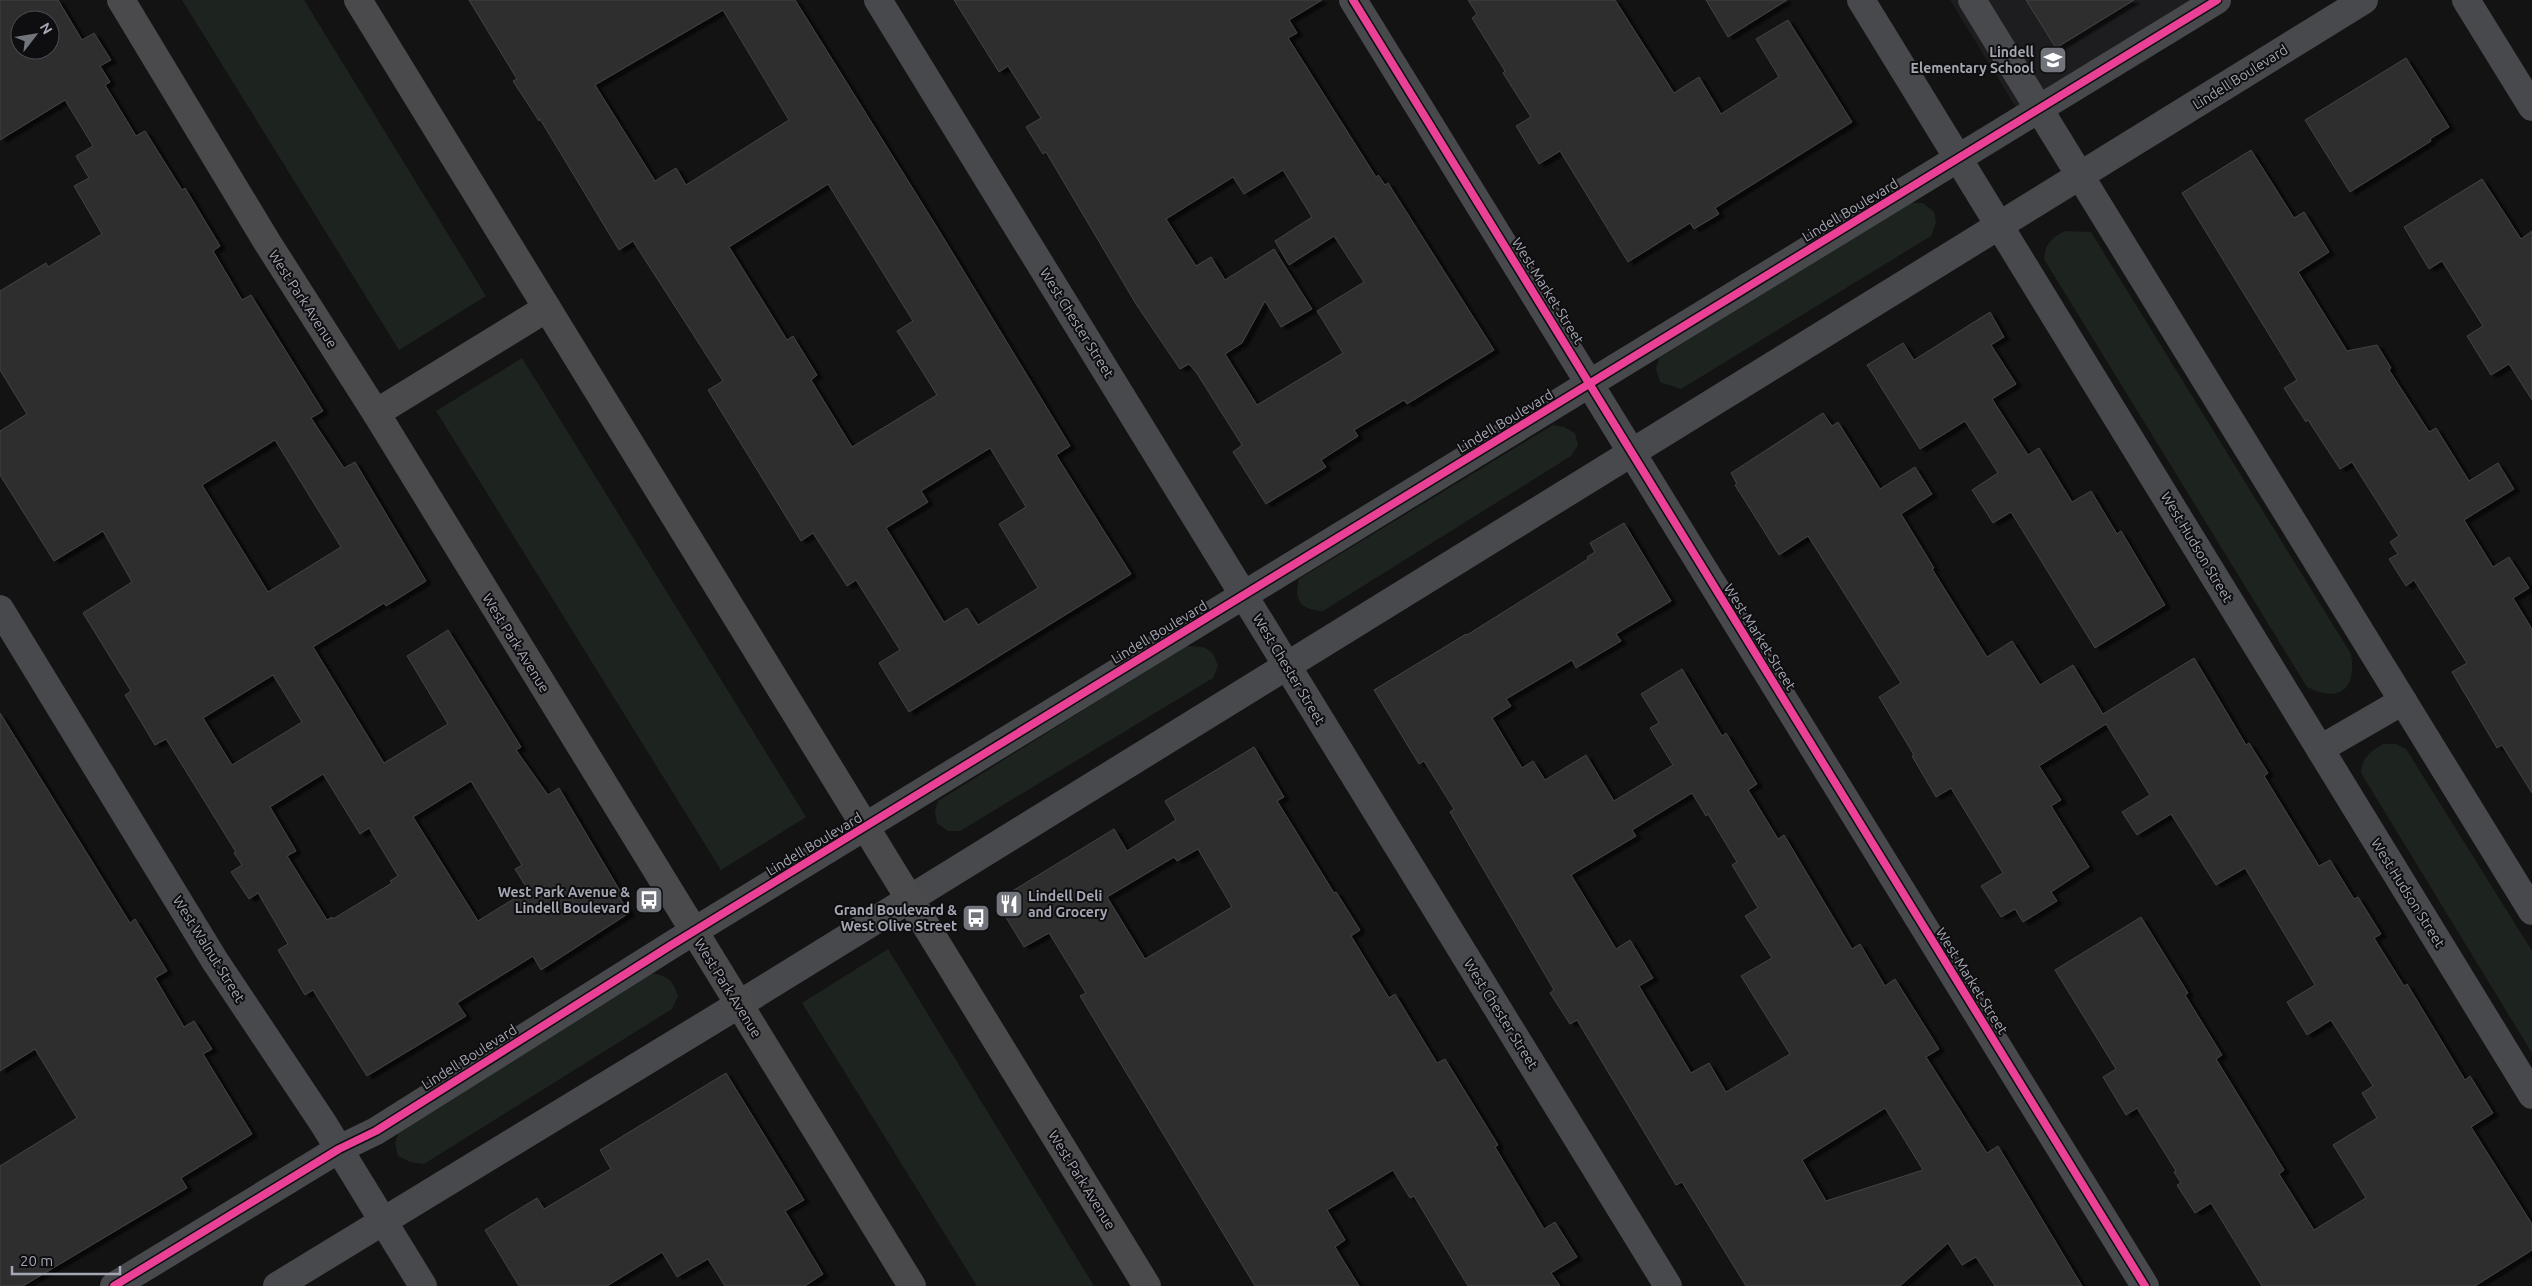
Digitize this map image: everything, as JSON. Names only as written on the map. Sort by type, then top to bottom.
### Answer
[{"type":"highway","name":"West Park Avenue","points":[[121,0],[267,242],[376,413],[912,1286]]},
{"type":"highway","name":"West Park Avenue","points":[[358,0],[1147,1286]]},
{"type":"highway","points":[[376,413],[547,308]]},
{"type":"street","name":"West Chester Street","points":[[878,0],[1668,1286]]},
{"type":"street","name":"West Market Street","points":[[1354,0],[2145,1286]]},
{"type":"street","name":"West Hudson Street","points":[[1861,0],[2532,1094]]},
{"type":"street","points":[[1972,0],[2532,911]]},
{"type":"street","name":"Lindell Boulevard","points":[[114,1286],[339,1149],[376,1131],[693,932],[2217,0]]},
{"type":"street","name":"Lindell Boulevard","points":[[277,1286],[738,1005],[2364,0]]},
{"type":"street","points":[[2466,0],[2532,107]]},
{"type":"street","name":"West Walnut Street","points":[[0,609],[215,961],[339,1149],[423,1286]]},
{"type":"street","points":[[2320,749],[2403,701]]},
{"type":"shaded area","points":[[182,0],[304,0],[486,296],[399,350]]},
{"type":"shaded area","name":"Lindell Elementary School","points":[[1950,0],[2217,0],[2023,119]]},
{"type":"shaded area","points":[[1910,203],[1923,203],[1934,212],[1936,222],[1931,236],[1681,389],[1660,382],[1656,369],[1659,358]]},
{"type":"shaded area","points":[[2066,231],[2091,232],[2351,654],[2351,677],[2343,690],[2328,694],[2307,687],[2044,259],[2050,241]]},
{"type":"shaded area","points":[[522,358],[806,817],[721,870],[436,411]]},
{"type":"shaded area","points":[[1553,425],[1564,427],[1575,433],[1578,445],[1571,456],[1323,611],[1310,609],[1298,599],[1297,587],[1299,579]]},
{"type":"shaded area","points":[[1186,646],[1203,647],[1211,651],[1218,666],[1213,678],[960,831],[948,831],[937,823],[935,811],[938,801]]},
{"type":"shaded area","points":[[2383,744],[2396,744],[2406,749],[2532,951],[2532,1053],[2361,773],[2367,756]]},
{"type":"shaded area","points":[[888,949],[1094,1286],[977,1286],[802,1003]]},
{"type":"shaded area","points":[[652,973],[666,977],[672,982],[678,996],[672,1009],[424,1164],[410,1162],[398,1156],[395,1143],[400,1128]]},
{"type":"building","points":[[0,0],[58,0],[82,40],[94,33],[111,60],[100,66],[110,82],[105,85],[136,136],[145,131],[182,190],[185,188],[220,246],[213,251],[242,300],[251,295],[323,411],[311,418],[344,468],[355,462],[426,581],[386,606],[384,603],[313,647],[384,763],[448,724],[407,656],[448,630],[521,747],[516,750],[548,795],[559,788],[623,896],[620,898],[629,913],[541,970],[533,956],[457,1003],[466,1016],[367,1076],[313,990],[305,995],[278,950],[288,944],[258,893],[249,899],[231,872],[242,865],[234,853],[236,852],[166,739],[155,745],[125,695],[131,691],[83,613],[132,582],[103,531],[54,561],[0,475],[0,431],[27,414],[0,370],[0,291],[46,263],[48,267],[102,234],[74,186],[89,178],[76,156],[93,146],[65,100],[0,140]],"holes":[[[275,440],[341,547],[268,592],[202,485]],[[273,675],[302,722],[232,765],[203,718]],[[323,774],[360,834],[369,828],[398,876],[390,881],[392,883],[333,919],[332,917],[327,920],[287,856],[296,851],[270,807]],[[471,781],[522,865],[515,869],[528,890],[478,921],[413,817]]]},
{"type":"building","points":[[469,0],[795,0],[938,229],[1070,446],[1056,455],[1131,574],[909,712],[879,663],[900,650],[856,580],[847,586],[813,533],[801,541],[708,390],[723,381],[633,241],[619,250],[540,119],[539,121],[513,81],[517,79]],"holes":[[[723,10],[789,120],[686,185],[676,168],[655,181],[595,85]],[[828,184],[913,321],[897,331],[937,395],[852,447],[811,380],[817,375],[793,336],[787,340],[729,247]],[[990,448],[1026,507],[999,524],[1038,588],[978,625],[967,608],[944,622],[886,528],[928,502],[921,491]]]},
{"type":"building","points":[[954,0],[1322,0],[1289,20],[1297,33],[1288,38],[1376,177],[1378,175],[1385,185],[1388,183],[1494,350],[1407,404],[1404,400],[1354,430],[1358,436],[1321,460],[1326,467],[1266,504],[1233,452],[1242,445],[1196,372],[1189,364],[1180,369],[1136,304],[1046,152],[1043,154],[1026,127],[1041,118],[1008,66],[999,72]],"holes":[[[1283,170],[1312,217],[1275,241],[1289,265],[1334,236],[1364,282],[1317,311],[1343,353],[1257,405],[1225,354],[1242,343],[1265,301],[1281,327],[1312,309],[1274,249],[1225,280],[1211,257],[1196,266],[1166,219],[1233,177],[1244,194]]]},
{"type":"building","points":[[1468,0],[1615,0],[1674,93],[1699,77],[1721,114],[1779,77],[1756,39],[1788,20],[1852,122],[1715,208],[1719,214],[1694,229],[1690,223],[1628,262],[1560,151],[1539,164],[1516,126],[1531,117],[1503,73],[1505,71],[1472,18],[1477,14]]},
{"type":"building","points":[[1706,0],[1787,0],[1728,37]]},
{"type":"building","points":[[2026,0],[2134,0],[2056,48]]},
{"type":"building","points":[[2406,58],[2449,127],[2430,139],[2431,141],[2350,192],[2305,120]]},
{"type":"building","points":[[2251,150],[2294,218],[2304,212],[2329,252],[2298,272],[2347,351],[2377,345],[2391,368],[2389,370],[2429,432],[2436,428],[2469,481],[2498,463],[2514,489],[2464,520],[2493,567],[2509,557],[2529,588],[2513,598],[2532,629],[2532,793],[2502,745],[2497,748],[2452,672],[2467,663],[2414,580],[2406,586],[2389,559],[2398,554],[2390,542],[2399,536],[2352,462],[2340,469],[2308,420],[2306,422],[2284,388],[2297,380],[2182,193]]},
{"type":"building","points":[[2482,179],[2521,239],[2532,231],[2532,400],[2509,364],[2491,375],[2467,336],[2483,326],[2442,261],[2429,269],[2404,227]]},
{"type":"building","points":[[1990,312],[2004,337],[1991,345],[2016,384],[1992,399],[2028,455],[2039,448],[2072,502],[2091,491],[2117,534],[2121,531],[2165,605],[2095,648],[2011,512],[1993,523],[1972,490],[1998,473],[1965,421],[1920,449],[1867,365],[1903,343],[1914,360]]},
{"type":"building","points":[[1823,413],[1832,426],[1838,422],[1880,489],[1915,467],[1932,494],[1901,514],[1934,568],[1932,569],[1987,657],[2012,641],[2040,685],[2073,665],[2103,714],[2194,658],[2246,745],[2249,743],[2268,773],[2264,776],[2319,866],[2330,860],[2354,899],[2358,897],[2381,934],[2374,938],[2404,986],[2407,984],[2465,1080],[2470,1076],[2493,1113],[2471,1127],[2532,1224],[2532,1250],[2475,1286],[2262,1286],[2211,1203],[2195,1213],[2177,1185],[2181,1183],[2174,1172],[2176,1171],[2137,1108],[2126,1115],[2103,1077],[2116,1069],[2055,970],[2141,917],[2188,993],[2185,995],[2222,1055],[2216,1059],[2284,1170],[2279,1174],[2314,1230],[2366,1198],[2333,1145],[2377,1118],[2362,1093],[2373,1086],[2331,1020],[2307,1035],[2287,1002],[2315,985],[2245,868],[2216,885],[2171,814],[2137,835],[2122,812],[2150,795],[2106,724],[2039,766],[2061,800],[2051,806],[2089,867],[2051,892],[2057,901],[2023,922],[2015,909],[2001,917],[1981,886],[2003,873],[1951,788],[1936,797],[1912,756],[1914,755],[1879,697],[1901,683],[1808,536],[1779,555],[1735,485],[1737,484],[1731,473]]},
{"type":"building","points":[[1624,523],[1671,601],[1616,634],[1621,641],[1576,668],[1572,660],[1506,699],[1511,706],[1492,718],[1522,768],[1533,761],[1545,780],[1586,755],[1614,801],[1673,765],[1650,728],[1659,723],[1641,694],[1682,669],[1722,736],[1726,733],[1757,784],[1748,790],[1778,839],[1784,835],[1852,949],[1860,944],[1885,986],[1895,979],[1939,1049],[1926,1057],[1987,1153],[1998,1146],[2082,1286],[1995,1286],[1976,1257],[1962,1265],[1948,1243],[1900,1286],[1746,1286],[1682,1182],[1676,1185],[1577,1020],[1570,1024],[1550,993],[1554,990],[1450,812],[1454,809],[1424,761],[1419,764],[1374,690],[1467,635],[1588,559],[1587,557],[1595,552],[1590,543]],"holes":[[[1692,793],[1706,816],[1708,814],[1737,862],[1732,865],[1758,908],[1745,916],[1772,958],[1741,976],[1790,1054],[1726,1092],[1709,1063],[1691,1073],[1639,986],[1653,978],[1630,940],[1616,949],[1571,875],[1636,836],[1632,830]],[[1885,1108],[1923,1170],[1826,1201],[1802,1160]]]},
{"type":"building","points":[[0,713],[130,923],[135,919],[167,971],[155,978],[184,1027],[194,1021],[212,1049],[203,1054],[252,1134],[181,1178],[187,1188],[23,1286],[0,1286],[0,1166],[77,1118],[35,1049],[0,1071]]},
{"type":"building","points":[[1254,747],[1284,797],[1277,801],[1334,893],[1336,892],[1360,930],[1351,936],[1389,998],[1395,994],[1437,1063],[1445,1059],[1498,1145],[1495,1147],[1544,1229],[1555,1222],[1577,1257],[1551,1273],[1560,1286],[1468,1286],[1414,1196],[1410,1198],[1393,1170],[1327,1210],[1345,1240],[1335,1247],[1359,1286],[1255,1286],[1080,996],[1086,993],[1049,933],[1024,947],[996,901],[1114,829],[1127,851],[1176,820],[1165,801]],"holes":[[[1198,849],[1232,907],[1145,959],[1107,897],[1174,857],[1177,861]]]},
{"type":"building","points":[[726,1073],[804,1200],[785,1211],[823,1274],[805,1286],[725,1286],[708,1259],[677,1277],[662,1252],[607,1286],[519,1286],[485,1230],[537,1198],[544,1209],[611,1169],[600,1150]]},
{"type":"cycle path","points":[[1353,0],[2145,1286]]},
{"type":"cycle path","points":[[114,1286],[339,1149],[376,1131],[673,944],[2217,0]]},
{"type":"place","name":"Lindell Elementary School","points":[[2053,60]]},
{"type":"place","name":"West Park Avenue & Lindell Boulevard","points":[[649,900]]},
{"type":"place","name":"Lindell Deli and Grocery","points":[[1009,904]]},
{"type":"place","name":"Grand Boulevard & West Olive Street","points":[[976,918]]}]
